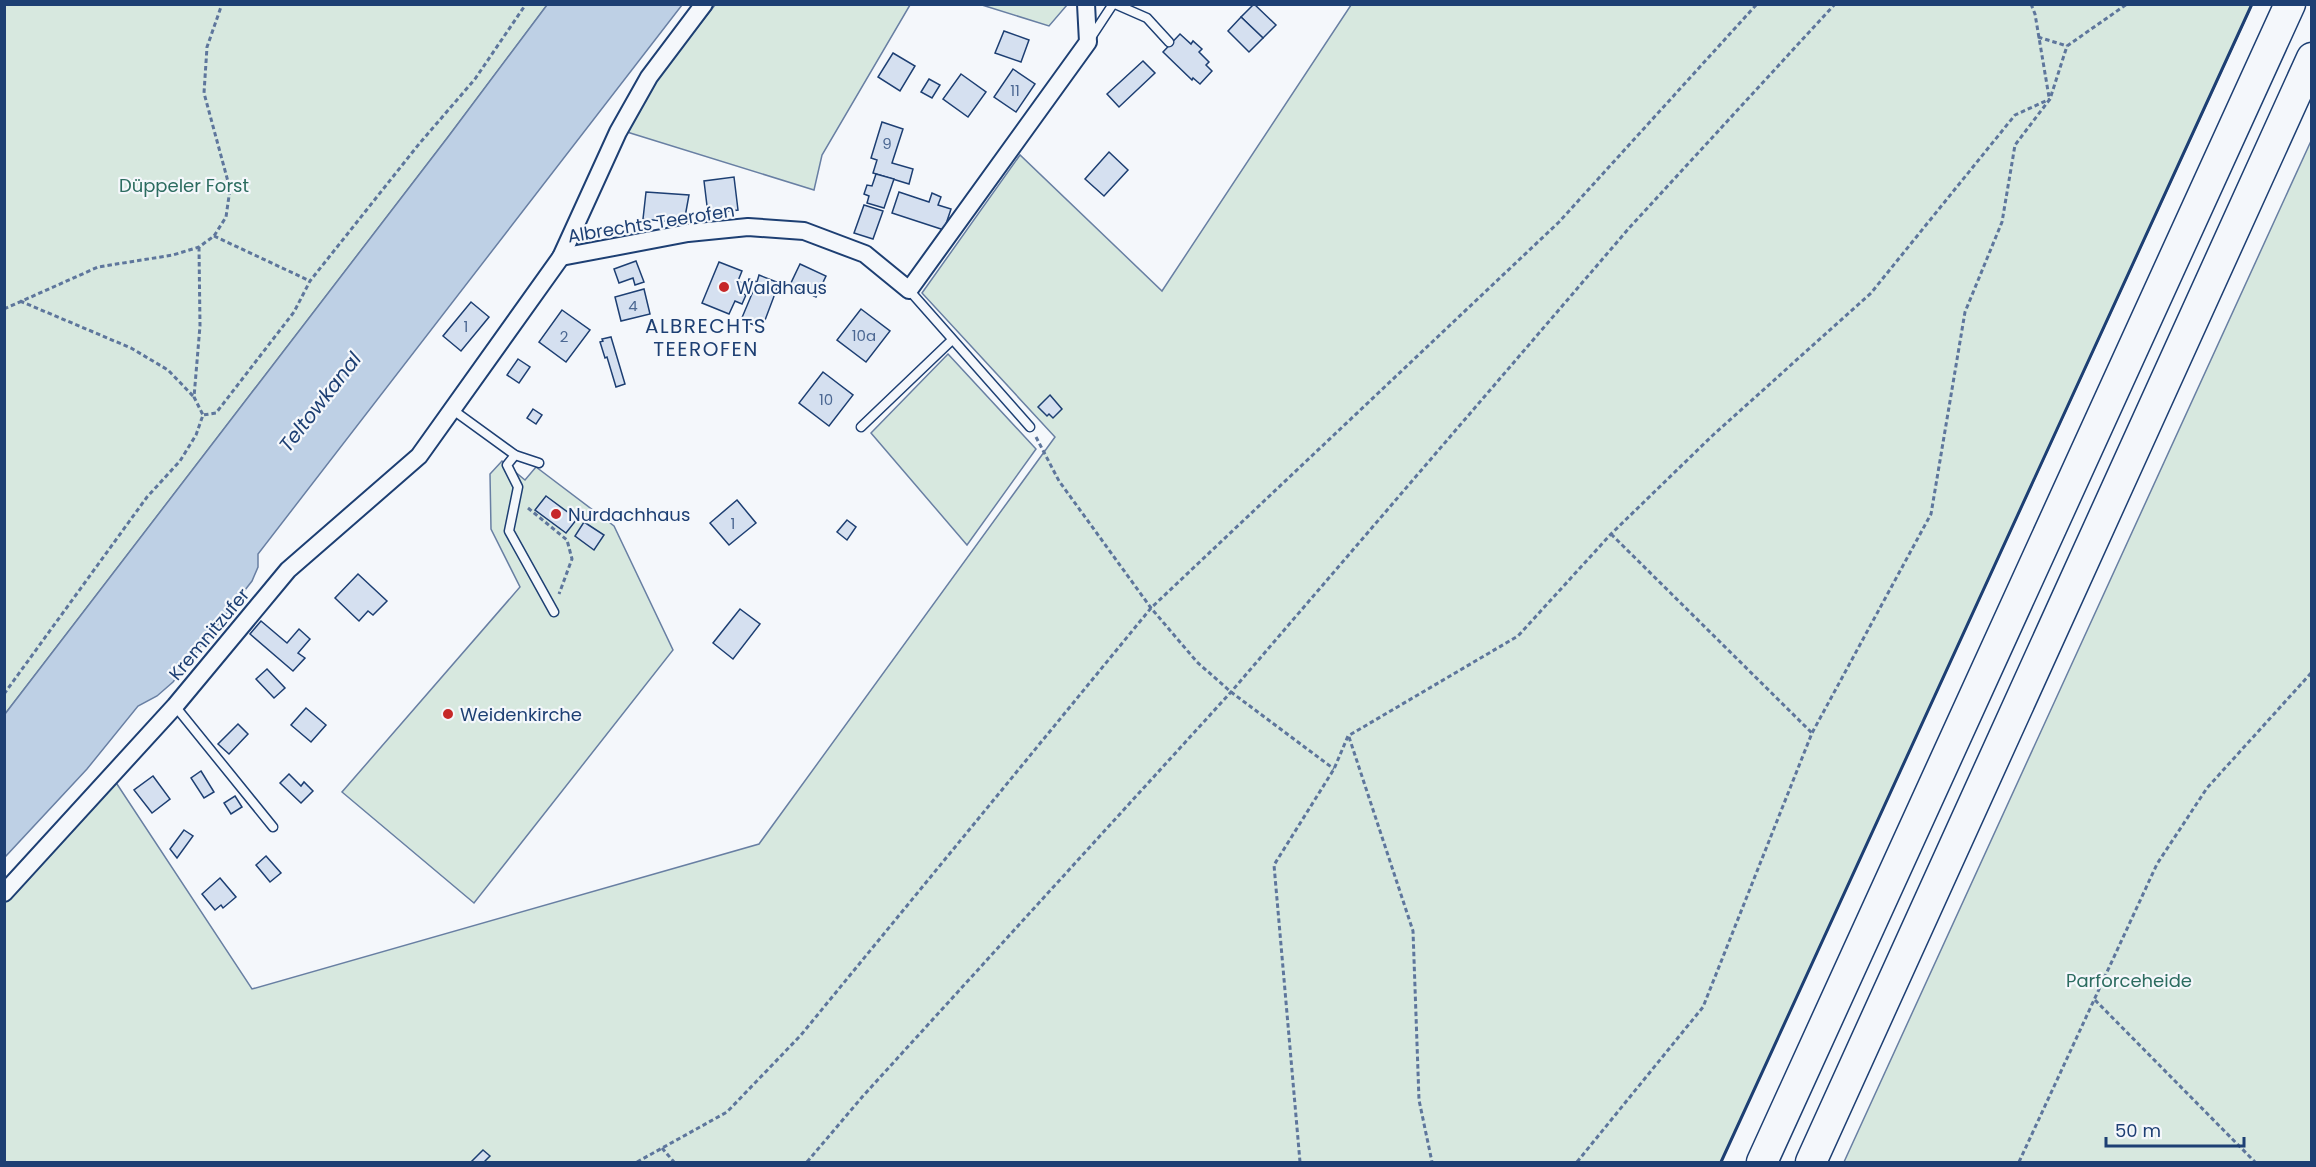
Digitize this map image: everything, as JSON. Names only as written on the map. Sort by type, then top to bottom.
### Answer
[{"type":"highway","points":[[1762,1162],[2290,4]]},
{"type":"highway","points":[[1811,1162],[2312,58]]},
{"type":"street","name":"Albrechts Teerofen","points":[[453,410],[561,257],[618,132],[649,77],[704,4]]},
{"type":"street","points":[[915,292],[1088,42],[1086,4]]},
{"type":"street","name":"Albrechts Teerofen","points":[[561,257],[688,233],[748,227],[804,231],[865,254],[915,292]]},
{"type":"street","name":"Kremnitzufer","points":[[4,893],[175,706],[288,570],[419,456],[453,410]]},
{"type":"lane","points":[[1088,42],[1114,4],[1147,18],[1169,42]]},
{"type":"lane","name":"Albrechts Teerofen","points":[[915,292],[952,340],[1030,427]]},
{"type":"lane","points":[[861,427],[952,340]]},
{"type":"lane","points":[[453,410],[515,455],[539,463]]},
{"type":"lane","points":[[515,455],[507,465],[518,487],[509,531],[554,612]]},
{"type":"lane","points":[[175,706],[273,827]]},
{"type":"path","points":[[4,309],[98,267],[173,255],[199,247],[214,236],[226,217],[230,189],[204,93],[207,47],[222,4]]},
{"type":"path","points":[[203,415],[216,413],[294,312],[310,281],[418,144],[475,79],[526,4]]},
{"type":"path","points":[[637,1162],[727,1112],[801,1035],[1151,608],[1559,222],[1757,4]]},
{"type":"path","points":[[807,1162],[879,1079],[1231,692],[1630,227],[1835,4]]},
{"type":"path","points":[[2031,4],[2035,14],[2050,99]]},
{"type":"path","points":[[1577,1162],[1703,1007],[1812,733],[1931,514],[1965,312],[2002,222],[2015,145],[2050,99],[2067,46],[2127,4]]},
{"type":"path","points":[[2038,38],[2067,46]]},
{"type":"path","points":[[1300,1162],[1274,865],[1334,769],[1348,736],[1518,636],[1611,534],[1712,436],[1871,293],[2015,115],[2050,99]]},
{"type":"path","points":[[214,236],[310,281]]},
{"type":"path","points":[[194,398],[200,326],[199,247]]},
{"type":"path","points":[[4,694],[147,497],[180,461],[196,435],[203,415],[194,398],[168,370],[131,348],[19,301]]},
{"type":"path","points":[[1030,427],[1059,481],[1151,608],[1197,662],[1231,692],[1334,769]]},
{"type":"path","points":[[518,487],[529,509],[567,540],[572,559],[554,612]]},
{"type":"path","points":[[1611,534],[1812,733]]},
{"type":"path","points":[[2019,1162],[2157,864],[2208,788],[2312,672]]},
{"type":"path","points":[[1348,736],[1413,931],[1419,1100],[1432,1162]]},
{"type":"path","points":[[2095,1000],[2255,1162]]},
{"type":"path","points":[[662,1148],[674,1162]]},
{"type":"green space","name":"Düppeler Forst","points":[[5,5],[547,5],[5,714]]},
{"type":"green space","points":[[715,5],[910,5],[822,155],[814,190],[627,132],[654,82]]},
{"type":"green space","points":[[982,5],[1067,5],[1049,26]]},
{"type":"green space","points":[[1351,5],[2252,5],[1721,1162],[5,1162],[4,901],[115,781],[252,989],[759,844],[1055,437],[922,293],[1020,155],[1162,291]]},
{"type":"green space","name":"Parforceheide","points":[[2311,141],[2311,1162],[1844,1162]]},
{"type":"green space","points":[[948,354],[1036,449],[967,545],[871,433]]},
{"type":"green space","points":[[502,461],[525,480],[536,467],[614,526],[673,650],[474,903],[342,792],[520,587],[491,529],[490,474]]},
{"type":"water","name":"Teltowkanal","points":[[547,5],[682,5],[258,554],[258,567],[252,581],[173,682],[157,696],[138,706],[87,769],[5,857],[5,714]]},
{"type":"building","points":[[1254,4],[1276,25],[1263,38],[1241,17]]},
{"type":"building","points":[[1241,17],[1263,38],[1249,52],[1228,31]]},
{"type":"building","points":[[1004,31],[1029,40],[1021,62],[995,53]]},
{"type":"building","points":[[1180,34],[1191,44],[1193,41],[1202,49],[1199,52],[1209,62],[1206,65],[1212,71],[1200,84],[1193,78],[1192,80],[1163,52]]},
{"type":"building","points":[[893,53],[915,66],[900,91],[878,77]]},
{"type":"building","points":[[1143,61],[1155,73],[1119,107],[1107,94]]},
{"type":"building","points":[[1013,69],[1035,84],[1016,112],[994,97]]},
{"type":"building","points":[[961,74],[986,92],[968,117],[943,99]]},
{"type":"building","points":[[929,79],[940,85],[932,98],[921,92]]},
{"type":"building","points":[[882,122],[903,129],[892,163],[913,169],[909,184],[873,173],[877,160],[871,158]]},
{"type":"building","points":[[1109,152],[1128,170],[1104,196],[1085,179]]},
{"type":"building","points":[[876,174],[894,179],[884,208],[867,203],[869,196],[864,194],[867,185],[872,186]]},
{"type":"building","points":[[734,177],[738,210],[708,214],[704,181]]},
{"type":"building","points":[[646,192],[689,195],[685,217],[675,218],[673,222],[643,219]]},
{"type":"building","points":[[899,192],[929,202],[932,193],[941,197],[938,205],[951,209],[944,230],[892,213]]},
{"type":"building","points":[[864,205],[883,211],[873,239],[854,233]]},
{"type":"building","points":[[636,261],[644,282],[635,285],[633,278],[619,283],[614,269]]},
{"type":"building","name":"Waldhaus","points":[[719,262],[742,271],[738,281],[742,283],[738,292],[746,295],[742,304],[735,301],[729,314],[702,303]]},
{"type":"building","points":[[800,264],[826,276],[816,297],[790,285]]},
{"type":"building","points":[[759,275],[779,283],[762,328],[741,320],[754,289],[746,286],[749,279],[757,282]]},
{"type":"building","points":[[644,289],[650,314],[621,321],[615,297]]},
{"type":"building","points":[[471,302],[489,317],[461,351],[443,336]]},
{"type":"building","points":[[861,309],[890,331],[866,362],[837,340]]},
{"type":"building","points":[[562,310],[590,330],[566,362],[539,342]]},
{"type":"building","points":[[611,337],[625,384],[616,387],[600,342],[603,341],[602,339]]},
{"type":"building","points":[[518,359],[530,367],[519,383],[507,375]]},
{"type":"building","points":[[823,372],[853,395],[829,426],[799,403]]},
{"type":"building","points":[[1050,395],[1062,409],[1053,418],[1049,414],[1047,416],[1038,407]]},
{"type":"building","points":[[533,409],[542,415],[536,424],[527,418]]},
{"type":"building","name":"Nurdachhaus","points":[[546,496],[577,519],[566,533],[535,510]]},
{"type":"building","points":[[737,500],[756,523],[729,545],[710,523]]},
{"type":"building","points":[[847,520],[856,527],[847,540],[837,532]]},
{"type":"building","points":[[584,522],[604,535],[594,550],[575,536]]},
{"type":"building","points":[[358,574],[387,601],[373,615],[368,611],[359,621],[335,598]]},
{"type":"building","points":[[740,609],[760,624],[733,659],[713,643]]},
{"type":"building","points":[[261,621],[287,643],[299,629],[310,639],[298,653],[305,658],[293,671],[250,634]]},
{"type":"building","points":[[267,669],[285,688],[274,698],[256,679]]},
{"type":"building","points":[[306,708],[326,725],[311,742],[291,725]]},
{"type":"building","points":[[238,724],[248,734],[229,754],[218,744]]},
{"type":"building","points":[[201,771],[214,792],[204,798],[191,778]]},
{"type":"building","points":[[289,774],[301,786],[304,782],[313,791],[301,803],[280,783]]},
{"type":"building","points":[[153,776],[170,799],[152,813],[134,790]]},
{"type":"building","points":[[235,796],[242,807],[231,814],[224,803]]},
{"type":"building","points":[[184,830],[193,836],[177,858],[170,849]]},
{"type":"building","points":[[266,856],[281,873],[270,882],[256,865]]},
{"type":"building","points":[[220,878],[236,897],[223,908],[221,905],[215,910],[202,894]]},
{"type":"building","points":[[483,1150],[490,1156],[484,1162],[471,1162]]},
{"type":"wall","points":[[1721,1162],[2252,4]]},
{"type":"place","name":"Waldhaus","points":[[724,287]]},
{"type":"place","name":"Nurdachhaus","points":[[556,514]]},
{"type":"place","name":"Weidenkirche","points":[[448,714]]},
{"type":"district","name":"ALBRECHTS TEEROFEN","points":[[706,338]]}]
